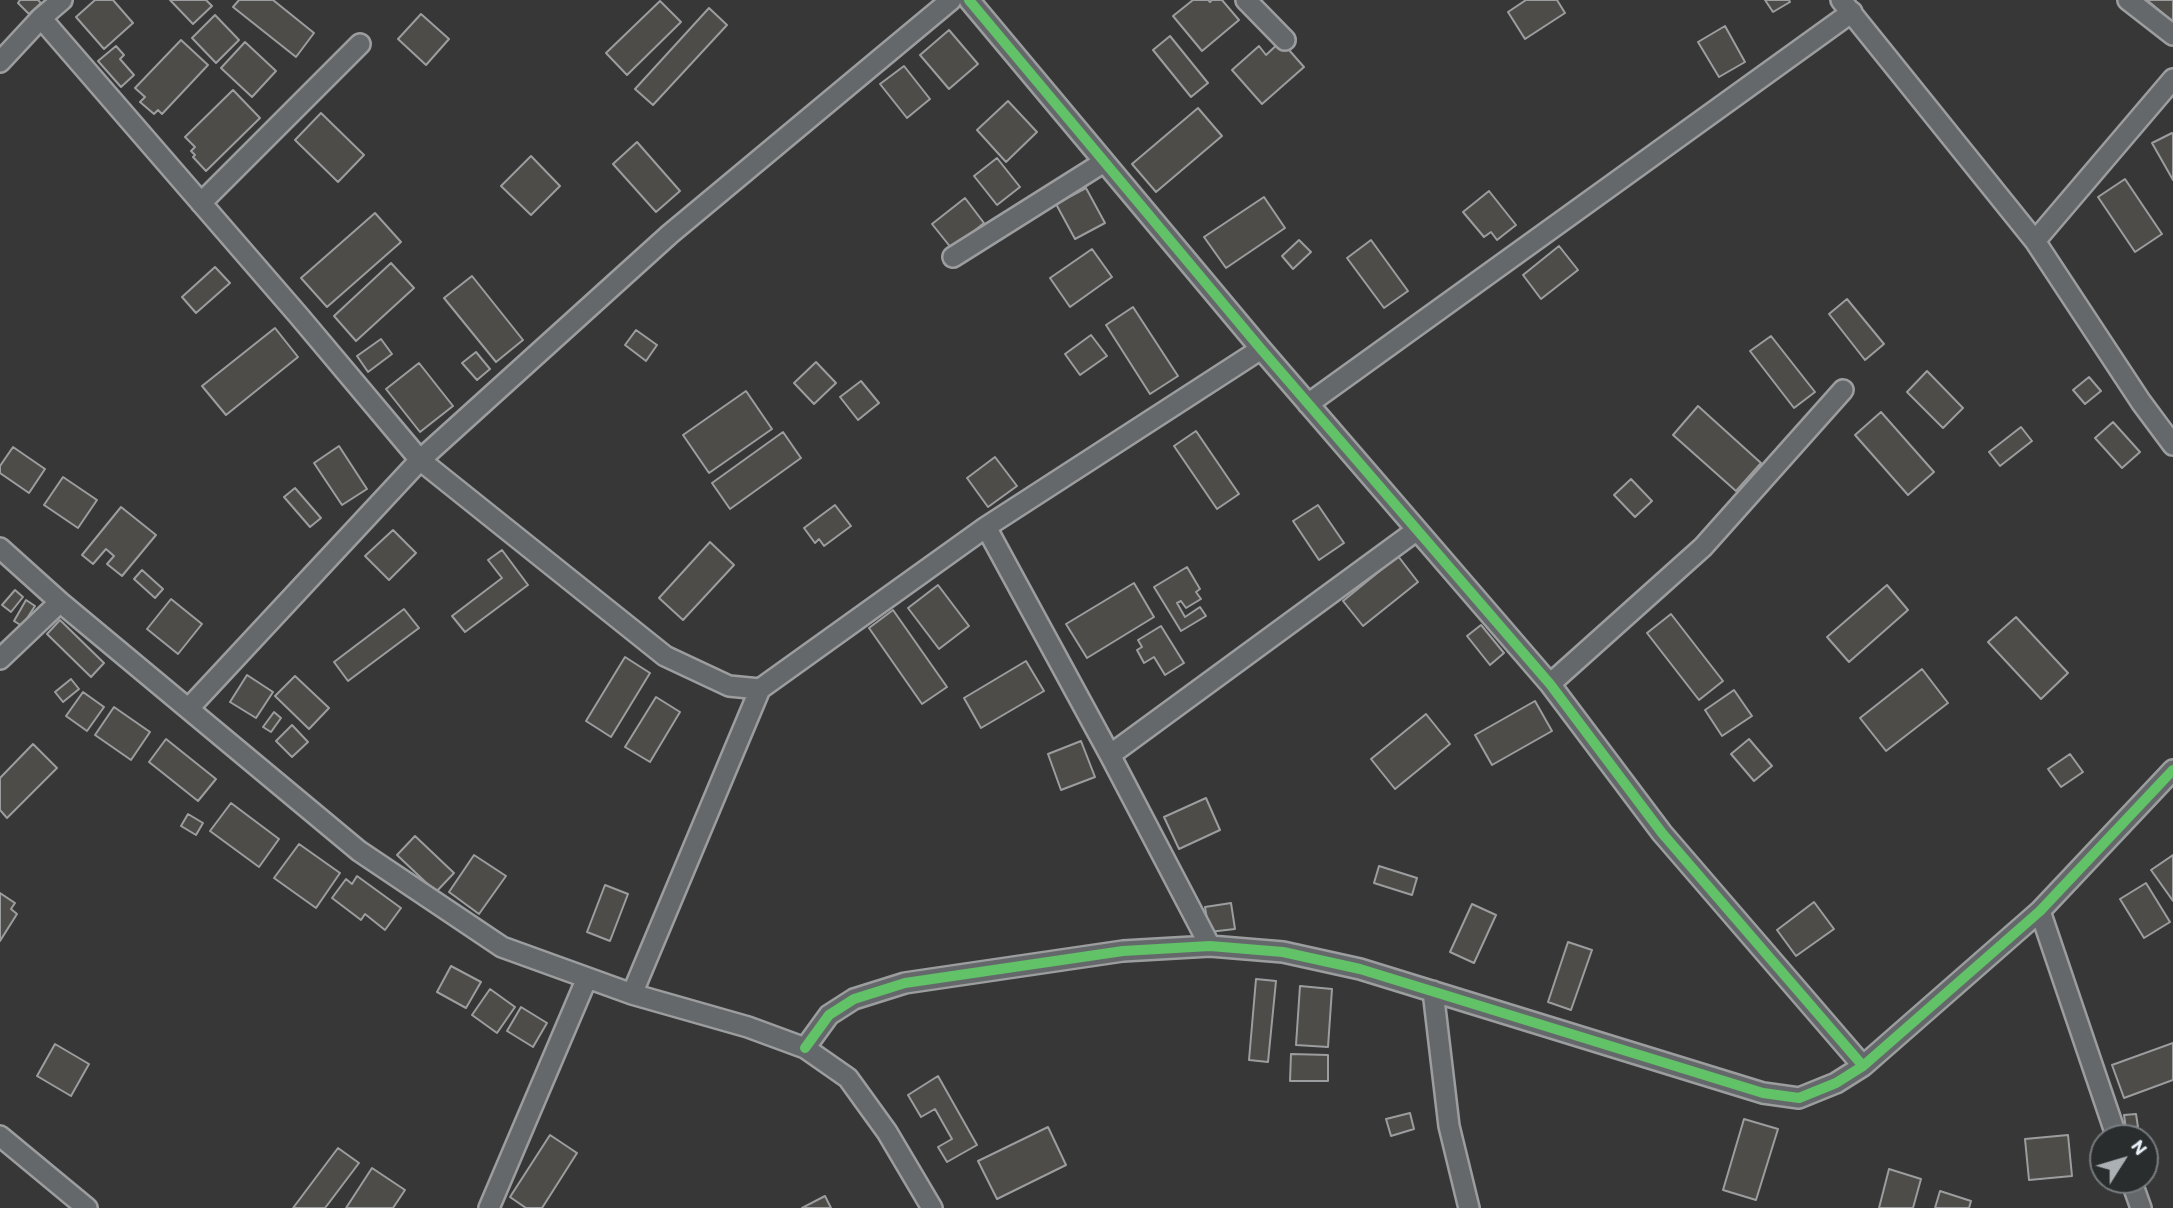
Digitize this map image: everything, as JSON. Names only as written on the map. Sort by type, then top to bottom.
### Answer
[{"type":"street","points":[[0,62],[41,18],[62,0]]},
{"type":"street","points":[[189,708],[420,460],[670,234],[951,0]]},
{"type":"street","points":[[969,0],[1261,349],[1550,684],[1662,833],[1863,1066]]},
{"type":"street","points":[[1246,0],[1285,40]]},
{"type":"street","points":[[2128,0],[2173,35]]},
{"type":"street","points":[[1308,404],[1847,6],[2035,241],[2141,402],[2173,445]]},
{"type":"street","points":[[41,18],[420,460],[665,656],[729,686],[760,689]]},
{"type":"street","points":[[201,203],[360,44]]},
{"type":"street","points":[[2035,241],[2173,79]]},
{"type":"street","points":[[953,257],[1104,162]]},
{"type":"street","points":[[632,993],[760,689],[986,527],[1261,349]]},
{"type":"street","points":[[1550,684],[1703,547],[1843,390]]},
{"type":"street","points":[[986,527],[1111,755],[1210,946]]},
{"type":"street","points":[[1111,755],[1417,530]]},
{"type":"street","points":[[0,548],[60,602],[359,851],[502,947],[587,978],[748,1027],[805,1048],[848,1078],[887,1132],[932,1208]]},
{"type":"street","points":[[0,659],[60,602]]},
{"type":"street","points":[[805,1048],[829,1015],[854,999],[905,983],[1123,951],[1210,946],[1283,952],[1360,969],[1762,1093],[1798,1098],[1836,1083],[1863,1066],[2040,911],[2173,770]]},
{"type":"street","points":[[2040,911],[2112,1124]]},
{"type":"street","points":[[489,1208],[587,978]]},
{"type":"street","points":[[1433,991],[1449,1126],[1469,1208]]},
{"type":"street","points":[[0,1136],[87,1208]]},
{"type":"building","points":[[20,0],[38,0],[41,3],[29,14],[18,3]]},
{"type":"building","points":[[95,0],[113,0],[133,23],[104,49],[76,17]]},
{"type":"building","points":[[170,0],[206,0],[212,6],[193,24]]},
{"type":"building","points":[[239,0],[273,0],[314,33],[296,57],[233,7]]},
{"type":"building","points":[[1193,0],[1222,0],[1239,20],[1202,51],[1173,16]]},
{"type":"building","points":[[1526,0],[1557,0],[1565,13],[1525,39],[1508,12]]},
{"type":"building","points":[[1765,0],[1789,0],[1790,2],[1773,12]]},
{"type":"building","points":[[2147,0],[2173,0],[2173,22]]},
{"type":"building","points":[[660,1],[681,22],[627,75],[606,53]]},
{"type":"building","points":[[709,8],[727,25],[653,105],[635,89]]},
{"type":"building","points":[[421,14],[449,39],[426,65],[398,39]]},
{"type":"building","points":[[215,15],[239,40],[216,63],[192,38]]},
{"type":"building","points":[[1725,26],[1745,62],[1719,77],[1698,42]]},
{"type":"building","points":[[949,30],[978,64],[949,89],[920,55]]},
{"type":"building","points":[[1170,36],[1208,83],[1191,97],[1153,50]]},
{"type":"building","points":[[181,40],[208,65],[162,114],[158,110],[154,114],[140,102],[145,97],[135,88]]},
{"type":"building","points":[[1281,41],[1304,67],[1262,104],[1232,70],[1259,46],[1266,55]]},
{"type":"building","points":[[245,42],[276,71],[252,97],[221,68]]},
{"type":"building","points":[[116,46],[124,55],[120,59],[134,75],[121,87],[98,61]]},
{"type":"building","points":[[904,66],[930,99],[907,118],[880,84]]},
{"type":"building","points":[[233,90],[260,118],[206,171],[193,157],[195,155],[191,151],[195,147],[185,137]]},
{"type":"building","points":[[1008,101],[1037,132],[1006,162],[977,130]]},
{"type":"building","points":[[1198,108],[1222,136],[1156,192],[1132,164]]},
{"type":"building","points":[[321,113],[364,155],[338,182],[295,140]]},
{"type":"building","points":[[2172,133],[2173,135],[2173,180],[2152,143]]},
{"type":"building","points":[[637,142],[680,191],[656,212],[613,164]]},
{"type":"building","points":[[531,156],[560,186],[531,215],[501,186]]},
{"type":"building","points":[[997,158],[1020,187],[997,205],[974,176]]},
{"type":"building","points":[[2125,179],[2162,234],[2135,252],[2098,197]]},
{"type":"building","points":[[1086,188],[1105,223],[1075,239],[1056,204]]},
{"type":"building","points":[[1489,191],[1516,225],[1497,240],[1491,232],[1484,237],[1463,212]]},
{"type":"building","points":[[1264,197],[1285,228],[1226,268],[1204,237]]},
{"type":"building","points":[[965,198],[984,223],[952,249],[932,224]]},
{"type":"building","points":[[375,213],[401,242],[327,307],[301,278]]},
{"type":"building","points":[[1299,240],[1311,252],[1293,269],[1282,256]]},
{"type":"building","points":[[1371,240],[1408,291],[1384,308],[1347,258]]},
{"type":"building","points":[[1559,246],[1578,270],[1541,299],[1523,275]]},
{"type":"building","points":[[1092,249],[1112,277],[1070,307],[1050,278]]},
{"type":"building","points":[[391,263],[414,288],[356,341],[334,316]]},
{"type":"building","points":[[215,267],[230,283],[196,313],[182,297]]},
{"type":"building","points":[[472,276],[523,340],[496,362],[444,298]]},
{"type":"building","points":[[1847,299],[1884,344],[1865,360],[1829,314]]},
{"type":"building","points":[[1133,307],[1178,376],[1150,394],[1106,325]]},
{"type":"building","points":[[275,328],[298,357],[226,415],[202,386]]},
{"type":"building","points":[[636,330],[657,345],[646,361],[625,345]]},
{"type":"building","points":[[1091,335],[1107,356],[1080,375],[1065,354]]},
{"type":"building","points":[[1771,336],[1815,392],[1794,408],[1750,351]]},
{"type":"building","points":[[381,339],[392,354],[368,372],[357,356]]},
{"type":"building","points":[[476,352],[490,369],[477,380],[462,363]]},
{"type":"building","points":[[816,362],[836,383],[814,404],[794,383]]},
{"type":"building","points":[[419,363],[453,406],[420,432],[386,389]]},
{"type":"building","points":[[1927,371],[1963,408],[1943,428],[1907,392]]},
{"type":"building","points":[[2089,377],[2101,391],[2085,404],[2073,390]]},
{"type":"building","points":[[861,381],[879,403],[858,420],[840,397]]},
{"type":"building","points":[[746,391],[772,429],[709,473],[683,435]]},
{"type":"building","points":[[1698,406],[1761,463],[1736,491],[1673,435]]},
{"type":"building","points":[[1881,412],[1934,472],[1908,495],[1855,435]]},
{"type":"building","points":[[2113,422],[2140,452],[2122,468],[2095,438]]},
{"type":"building","points":[[2021,427],[2032,441],[2000,466],[1989,452]]},
{"type":"building","points":[[1196,431],[1239,494],[1217,509],[1174,446]]},
{"type":"building","points":[[783,432],[801,458],[730,509],[712,483]]},
{"type":"building","points":[[339,446],[367,489],[342,505],[314,463]]},
{"type":"building","points":[[13,447],[45,469],[29,493],[0,473],[0,466]]},
{"type":"building","points":[[995,457],[1017,486],[988,507],[967,478]]},
{"type":"building","points":[[63,477],[97,500],[78,528],[44,505]]},
{"type":"building","points":[[1631,479],[1652,501],[1635,517],[1614,495]]},
{"type":"building","points":[[295,488],[321,518],[310,527],[284,497]]},
{"type":"building","points":[[835,505],[851,526],[824,546],[819,539],[815,543],[804,528]]},
{"type":"building","points":[[1318,505],[1344,543],[1319,560],[1293,521]]},
{"type":"building","points":[[121,507],[156,535],[122,576],[107,564],[114,556],[106,549],[93,564],[82,555]]},
{"type":"building","points":[[393,530],[416,553],[389,580],[365,556]]},
{"type":"building","points":[[710,542],[734,565],[683,620],[659,598]]},
{"type":"building","points":[[502,550],[528,585],[465,632],[452,616],[502,578],[488,560]]},
{"type":"building","points":[[1398,556],[1418,582],[1363,626],[1343,601]]},
{"type":"building","points":[[1187,567],[1200,589],[1196,592],[1201,599],[1186,608],[1181,601],[1177,603],[1185,617],[1200,607],[1206,616],[1181,631],[1154,587]]},
{"type":"building","points":[[142,570],[163,589],[155,598],[134,579]]},
{"type":"building","points":[[1134,583],[1154,617],[1087,658],[1066,624]]},
{"type":"building","points":[[938,585],[969,626],[939,649],[908,608]]},
{"type":"building","points":[[1887,585],[1908,610],[1849,662],[1827,637]]},
{"type":"building","points":[[15,590],[23,597],[11,612],[2,605]]},
{"type":"building","points":[[171,599],[202,624],[178,654],[147,629]]},
{"type":"building","points":[[26,600],[35,606],[22,626],[14,621]]},
{"type":"building","points":[[404,609],[419,628],[348,681],[334,662]]},
{"type":"building","points":[[893,610],[947,687],[922,704],[869,628]]},
{"type":"building","points":[[1671,614],[1723,681],[1699,700],[1647,633]]},
{"type":"building","points":[[2016,617],[2068,673],[2041,699],[1988,642]]},
{"type":"building","points":[[60,620],[104,663],[91,677],[47,634]]},
{"type":"building","points":[[1481,625],[1504,653],[1490,665],[1467,636]]},
{"type":"building","points":[[1161,626],[1184,663],[1165,675],[1154,657],[1144,663],[1137,650],[1142,647],[1138,640]]},
{"type":"building","points":[[625,657],[650,673],[611,737],[586,721]]},
{"type":"building","points":[[1026,661],[1044,691],[981,728],[964,698]]},
{"type":"building","points":[[1922,669],[1948,703],[1886,751],[1860,718]]},
{"type":"building","points":[[247,675],[273,692],[256,718],[230,702]]},
{"type":"building","points":[[295,676],[329,708],[309,729],[275,696]]},
{"type":"building","points":[[71,679],[79,689],[63,702],[55,692]]},
{"type":"building","points":[[1734,690],[1752,716],[1722,736],[1705,710]]},
{"type":"building","points":[[83,692],[104,707],[87,731],[66,716]]},
{"type":"building","points":[[656,697],[680,712],[650,762],[625,747]]},
{"type":"building","points":[[1535,701],[1552,731],[1492,765],[1475,735]]},
{"type":"building","points":[[114,707],[150,732],[131,760],[95,735]]},
{"type":"building","points":[[274,712],[281,718],[271,732],[263,727]]},
{"type":"building","points":[[1426,714],[1450,744],[1395,789],[1371,759]]},
{"type":"building","points":[[292,725],[308,742],[292,757],[276,741]]},
{"type":"building","points":[[166,739],[216,779],[198,801],[149,762]]},
{"type":"building","points":[[1749,739],[1772,766],[1754,781],[1731,754]]},
{"type":"building","points":[[1081,741],[1095,777],[1061,790],[1048,754]]},
{"type":"building","points":[[33,744],[57,768],[7,818],[0,810],[0,778]]},
{"type":"building","points":[[2070,754],[2083,772],[2061,787],[2048,769]]},
{"type":"building","points":[[1206,798],[1220,830],[1179,849],[1164,817]]},
{"type":"building","points":[[231,803],[279,839],[259,867],[210,831]]},
{"type":"building","points":[[188,814],[203,823],[196,835],[181,826]]},
{"type":"building","points":[[415,836],[454,873],[436,892],[397,855]]},
{"type":"building","points":[[299,844],[340,873],[316,908],[274,878]]},
{"type":"building","points":[[474,855],[506,876],[479,914],[449,892]]},
{"type":"building","points":[[2173,855],[2173,901],[2151,870]]},
{"type":"building","points":[[1379,866],[1417,878],[1412,895],[1374,883]]},
{"type":"building","points":[[357,876],[401,908],[385,930],[365,914],[361,920],[332,898],[346,879],[352,884]]},
{"type":"building","points":[[2146,883],[2170,922],[2144,938],[2120,899]]},
{"type":"building","points":[[605,885],[628,894],[610,941],[587,932]]},
{"type":"building","points":[[0,893],[15,903],[11,909],[17,914],[0,941]]},
{"type":"building","points":[[1814,902],[1834,929],[1796,956],[1777,930]]},
{"type":"building","points":[[1231,903],[1235,929],[1209,932],[1205,907]]},
{"type":"building","points":[[1472,904],[1496,915],[1474,963],[1450,952]]},
{"type":"building","points":[[1568,942],[1592,950],[1571,1010],[1548,1002]]},
{"type":"building","points":[[451,966],[481,982],[466,1008],[437,992]]},
{"type":"building","points":[[1256,979],[1276,981],[1268,1062],[1249,1060]]},
{"type":"building","points":[[1300,986],[1332,989],[1328,1047],[1296,1045]]},
{"type":"building","points":[[490,989],[515,1007],[497,1033],[472,1015]]},
{"type":"building","points":[[521,1007],[547,1023],[533,1047],[507,1031]]},
{"type":"building","points":[[2173,1043],[2173,1080],[2124,1098],[2112,1065]]},
{"type":"building","points":[[55,1044],[89,1064],[71,1096],[37,1076]]},
{"type":"building","points":[[1291,1054],[1328,1055],[1328,1081],[1290,1081]]},
{"type":"building","points":[[938,1076],[977,1145],[947,1162],[938,1147],[952,1139],[935,1109],[921,1117],[908,1095]]},
{"type":"building","points":[[1410,1113],[1414,1129],[1391,1136],[1386,1119]]},
{"type":"building","points":[[2136,1114],[2138,1124],[2125,1124],[2124,1115]]},
{"type":"building","points":[[1744,1119],[1778,1129],[1756,1200],[1723,1190]]},
{"type":"building","points":[[1048,1127],[1066,1165],[997,1199],[978,1161]]},
{"type":"building","points":[[550,1135],[577,1153],[542,1208],[526,1208],[510,1197]]},
{"type":"building","points":[[2068,1135],[2072,1176],[2029,1180],[2025,1139]]},
{"type":"building","points":[[338,1148],[359,1163],[325,1208],[293,1208]]},
{"type":"building","points":[[372,1168],[405,1190],[393,1208],[346,1208]]},
{"type":"building","points":[[1889,1169],[1921,1179],[1913,1208],[1879,1208]]},
{"type":"building","points":[[1940,1191],[1971,1201],[1969,1208],[1935,1208]]},
{"type":"building","points":[[825,1196],[831,1208],[802,1208]]},
{"type":"cycle path","points":[[969,0],[1261,349],[1550,684],[1662,833],[1863,1066]]},
{"type":"cycle path","points":[[805,1048],[829,1015],[854,999],[905,983],[1123,951],[1210,946],[1283,952],[1360,969],[1763,1093],[1799,1098],[1836,1083],[1863,1066],[2040,911],[2173,770]]}]
